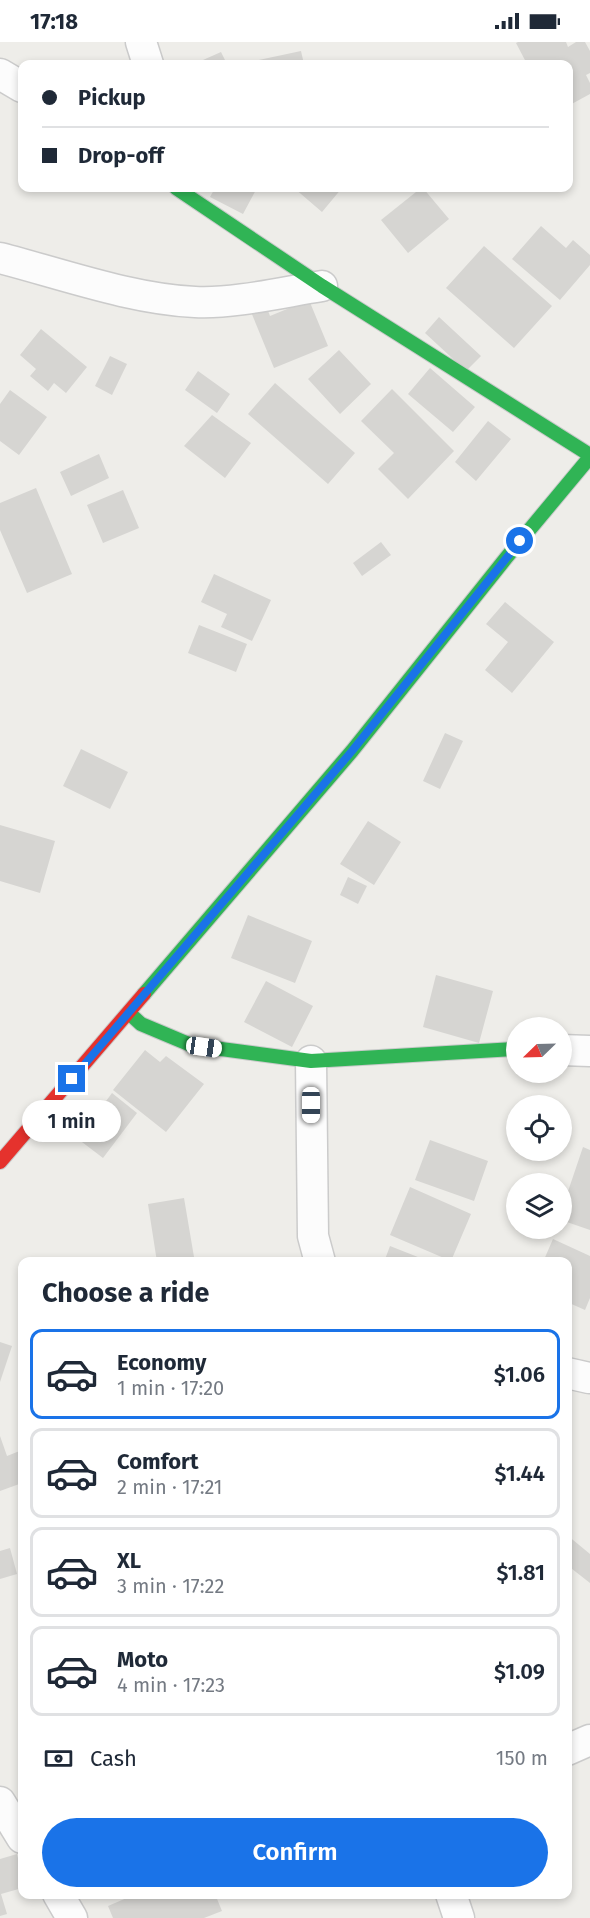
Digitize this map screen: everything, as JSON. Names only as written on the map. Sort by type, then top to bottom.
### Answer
[{"type":"main road","points":[[0,1162],[352,751],[590,456],[322,286],[185,192]]},
{"type":"main road","points":[[129,1013],[141,1024],[191,1045],[311,1061],[506,1050]]},
{"type":"street","points":[[141,42],[147,60]]},
{"type":"street","points":[[0,74],[18,85]]},
{"type":"street","points":[[0,258],[150,297],[197,302],[228,300],[322,286]]},
{"type":"street","points":[[572,1050],[590,1051]]},
{"type":"street","points":[[311,1061],[313,1236],[317,1257]]},
{"type":"street","points":[[572,1748],[590,1740]]},
{"type":"street","points":[[0,1802],[18,1831]]},
{"type":"street","points":[[61,1899],[72,1918]]},
{"type":"street","points":[[453,1899],[459,1918]]},
{"type":"building","points":[[566,42],[568,47],[576,42],[585,42],[590,51],[590,73],[586,75],[590,83],[590,94],[573,103],[573,60],[525,60],[516,43]]},
{"type":"building","points":[[301,51],[303,60],[258,60]]},
{"type":"building","points":[[221,52],[225,60],[203,60]]},
{"type":"building","points":[[213,192],[255,192],[243,214],[210,197]]},
{"type":"building","points":[[299,192],[339,192],[322,212]]},
{"type":"building","points":[[416,192],[426,192],[449,219],[408,253],[381,220]]},
{"type":"building","points":[[541,226],[566,248],[573,240],[590,255],[590,265],[560,300],[512,259]]},
{"type":"building","points":[[484,246],[552,306],[514,348],[446,288]]},
{"type":"building","points":[[264,300],[270,316],[309,300],[328,346],[274,368],[249,307]]},
{"type":"building","points":[[439,317],[481,356],[466,371],[425,333]]},
{"type":"building","points":[[41,329],[87,367],[66,393],[54,383],[48,391],[30,376],[36,369],[20,355]]},
{"type":"building","points":[[339,350],[371,384],[340,414],[308,379]]},
{"type":"building","points":[[110,356],[127,364],[112,395],[95,386]]},
{"type":"building","points":[[430,368],[475,407],[453,432],[408,394]]},
{"type":"building","points":[[198,371],[230,394],[217,413],[185,390]]},
{"type":"building","points":[[275,383],[355,453],[328,484],[248,414]]},
{"type":"building","points":[[392,389],[454,451],[408,499],[378,469],[394,453],[361,421]]},
{"type":"building","points":[[10,390],[47,417],[19,455],[0,441],[0,404]]},
{"type":"building","points":[[212,415],[251,443],[225,478],[184,446]]},
{"type":"building","points":[[488,421],[511,439],[476,481],[455,462]]},
{"type":"building","points":[[99,454],[109,478],[71,496],[60,472]]},
{"type":"building","points":[[36,488],[72,574],[27,593],[0,530],[0,503]]},
{"type":"building","points":[[123,490],[139,528],[103,543],[87,505]]},
{"type":"building","points":[[381,542],[391,555],[362,576],[353,563]]},
{"type":"building","points":[[214,574],[271,600],[252,641],[221,627],[227,614],[201,602]]},
{"type":"building","points":[[505,602],[554,642],[512,693],[485,670],[508,642],[486,624]]},
{"type":"building","points":[[199,625],[247,644],[236,672],[188,653]]},
{"type":"building","points":[[445,733],[463,741],[440,789],[423,781]]},
{"type":"building","points":[[81,749],[128,772],[110,809],[63,786]]},
{"type":"building","points":[[368,821],[401,842],[374,885],[340,864]]},
{"type":"building","points":[[0,825],[55,841],[40,893],[0,881]]},
{"type":"building","points":[[348,877],[367,886],[358,904],[340,895]]},
{"type":"building","points":[[248,915],[312,941],[295,983],[231,958]]},
{"type":"building","points":[[436,975],[493,991],[479,1043],[423,1027]]},
{"type":"building","points":[[266,981],[313,1006],[292,1047],[244,1022]]},
{"type":"building","points":[[145,1050],[160,1062],[166,1056],[204,1084],[166,1132],[113,1090]]},
{"type":"building","points":[[112,1093],[137,1113],[103,1158],[78,1139]]},
{"type":"building","points":[[430,1140],[488,1161],[474,1201],[415,1180]]},
{"type":"building","points":[[583,1147],[590,1150],[590,1230],[572,1224],[572,1180]]},
{"type":"building","points":[[410,1187],[471,1214],[453,1257],[442,1257],[390,1235]]},
{"type":"building","points":[[184,1198],[194,1257],[156,1257],[148,1204]]},
{"type":"building","points":[[553,1239],[590,1256],[590,1298],[585,1310],[572,1304],[572,1257],[545,1257]]},
{"type":"building","points":[[390,1246],[418,1257],[386,1257]]},
{"type":"building","points":[[0,1342],[12,1346],[0,1382]]},
{"type":"building","points":[[0,1436],[7,1456],[18,1452],[18,1484],[0,1491]]},
{"type":"building","points":[[572,1539],[590,1554],[590,1583],[572,1569]]},
{"type":"building","points":[[10,1548],[17,1574],[0,1579],[0,1551]]},
{"type":"building","points":[[17,1854],[18,1858],[18,1889],[1,1894],[7,1914],[0,1916],[0,1859]]},
{"type":"building","points":[[124,1899],[217,1899],[222,1911],[204,1918],[113,1918],[108,1906]]},
{"type":"traffic: fast","points":[[182,192],[322,286],[590,455]]},
{"type":"traffic: fast","points":[[144,994],[352,751],[590,457]]},
{"type":"traffic: fast","points":[[129,1013],[141,1024],[191,1045],[311,1061],[506,1050]]},
{"type":"traffic: jam","points":[[0,1162],[144,994]]},
{"type":"route","points":[[72,1079],[352,751],[520,541]]}]
